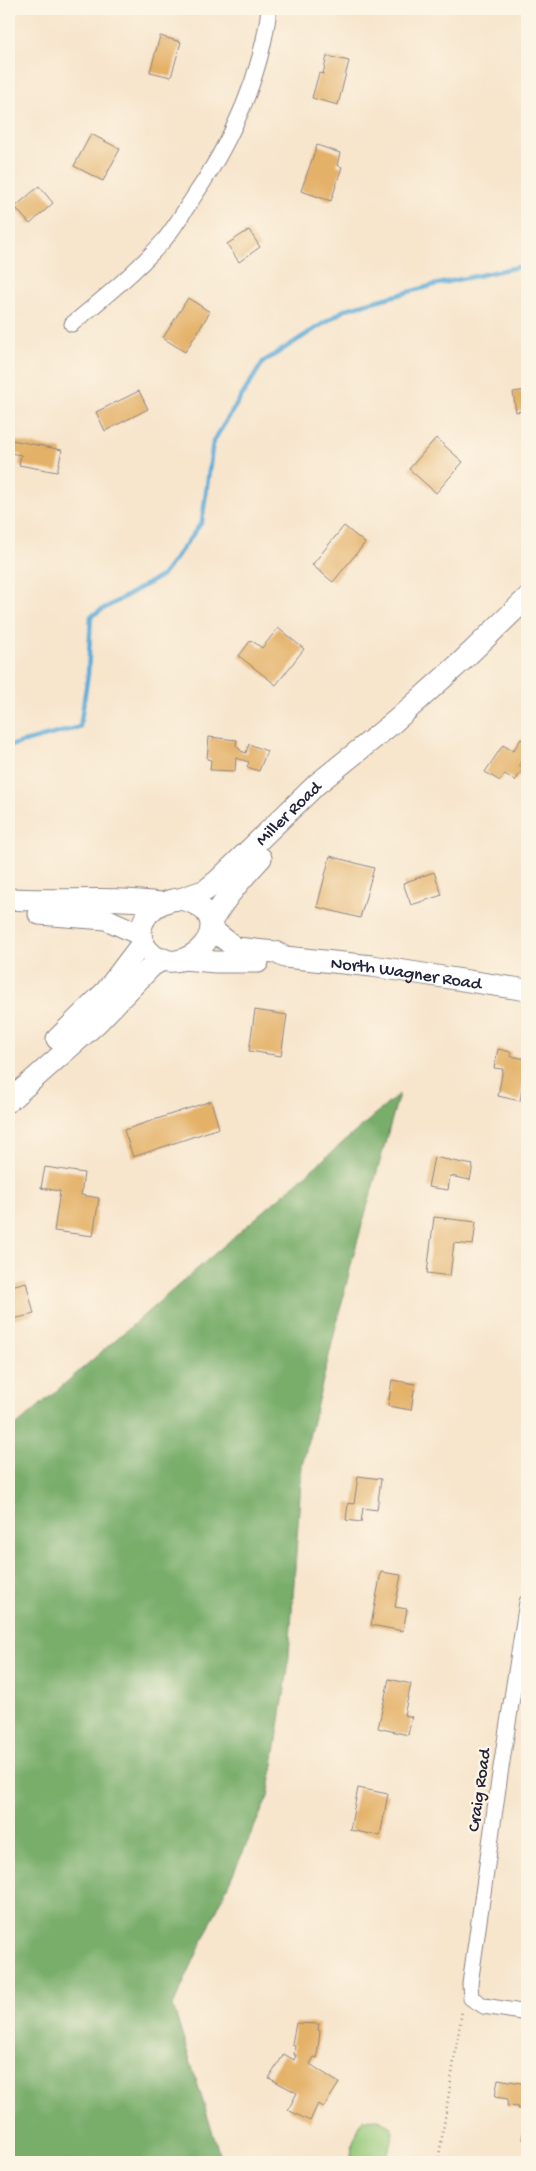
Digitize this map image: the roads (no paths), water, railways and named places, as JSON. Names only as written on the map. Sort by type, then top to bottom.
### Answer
[{"type":"main road","name":"Miller Road","points":[[171,901],[206,890],[217,881],[317,784],[394,722],[461,662],[527,598]]},
{"type":"main road","name":"Miller Road","points":[[211,926],[220,906],[246,873],[363,757],[394,722]]},
{"type":"main road","points":[[9,898],[49,901],[171,901],[204,909],[211,926],[208,940],[203,948],[196,954],[152,966],[96,1024],[9,1101]]},
{"type":"main road","points":[[9,1087],[106,991],[142,938],[147,917],[152,908],[171,901]]},
{"type":"main road","points":[[9,911],[106,919],[142,938],[149,952],[174,959]]},
{"type":"main road","name":"North Wagner Road","points":[[211,926],[236,948],[275,952],[285,957],[372,966],[527,990]]},
{"type":"main road","name":"North Wagner Road","points":[[174,959],[215,962],[277,962],[285,957]]},
{"type":"street","points":[[72,324],[119,285],[166,238],[214,168],[251,88],[267,29],[269,9]]},
{"type":"street","name":"Craig Road","points":[[527,1602],[500,1774],[471,1991],[484,2006],[527,2013]]},
{"type":"waterway","points":[[9,746],[80,727],[88,674],[91,616],[163,575],[202,522],[213,442],[263,362],[346,309],[438,284],[527,265]]}]
